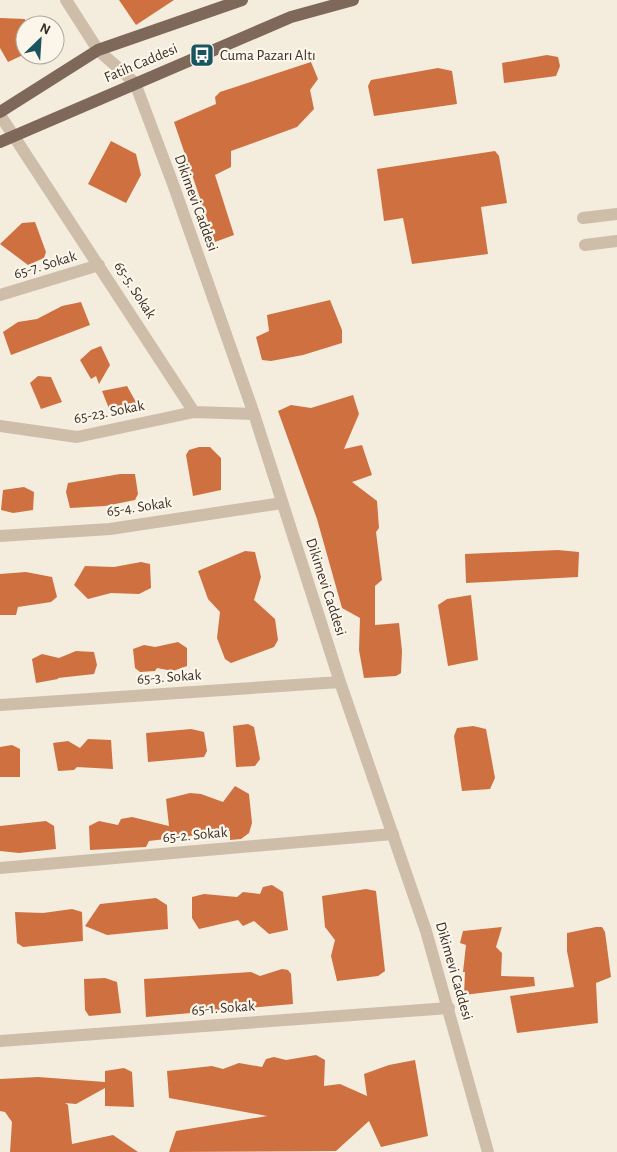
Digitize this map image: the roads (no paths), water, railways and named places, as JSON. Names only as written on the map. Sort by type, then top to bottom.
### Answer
[{"type":"main road","name":"Fatih Caddesi","points":[[0,114],[98,50],[242,0]]},
{"type":"main road","name":"Fatih Caddesi","points":[[0,142],[291,17],[353,0]]},
{"type":"street","name":"Dikimevi Caddesi","points":[[66,0],[98,50],[135,83],[254,414],[340,682],[426,931],[488,1152]]},
{"type":"street","name":"65-5. Sokak","points":[[0,114],[13,137],[194,412]]},
{"type":"street","points":[[583,218],[617,214]]},
{"type":"street","points":[[585,245],[617,241]]},
{"type":"street","name":"65-7. Sokak","points":[[0,295],[99,265]]},
{"type":"street","points":[[194,412],[254,414]]},
{"type":"street","name":"65-23. Sokak","points":[[0,426],[77,437],[194,412]]},
{"type":"street","name":"65-4. Sokak","points":[[0,536],[110,528],[282,503]]},
{"type":"street","name":"65-3. Sokak","points":[[0,705],[340,682]]},
{"type":"street","name":"65-2. Sokak","points":[[0,868],[393,834]]},
{"type":"street","name":"65-1. Sokak","points":[[0,1041],[449,1008]]},
{"type":"place","name":"Cuma Pazarı Altı","points":[[202,55]]}]
